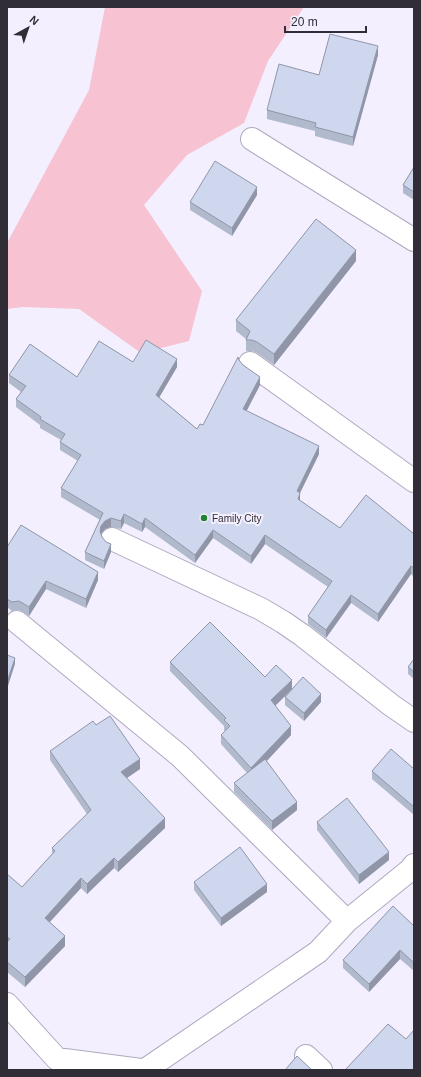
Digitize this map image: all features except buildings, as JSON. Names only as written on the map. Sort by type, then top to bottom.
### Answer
[{"type":"street","points":[[252,139],[414,240]]},
{"type":"street","points":[[250,363],[414,481]]},
{"type":"street","points":[[112,539],[261,609],[283,622],[414,721]]},
{"type":"street","points":[[17,622],[180,756],[347,921]]},
{"type":"street","points":[[145,1070],[318,952],[347,921],[413,869]]},
{"type":"street","points":[[7,1004],[63,1064],[141,1070]]},
{"type":"shaded area","points":[[105,7],[304,7],[268,61],[244,123],[187,155],[144,205],[202,291],[189,341],[141,353],[79,309],[23,307],[7,309],[7,243],[89,90]]},
{"type":"place","name":"Family City","points":[[204,518]]}]
